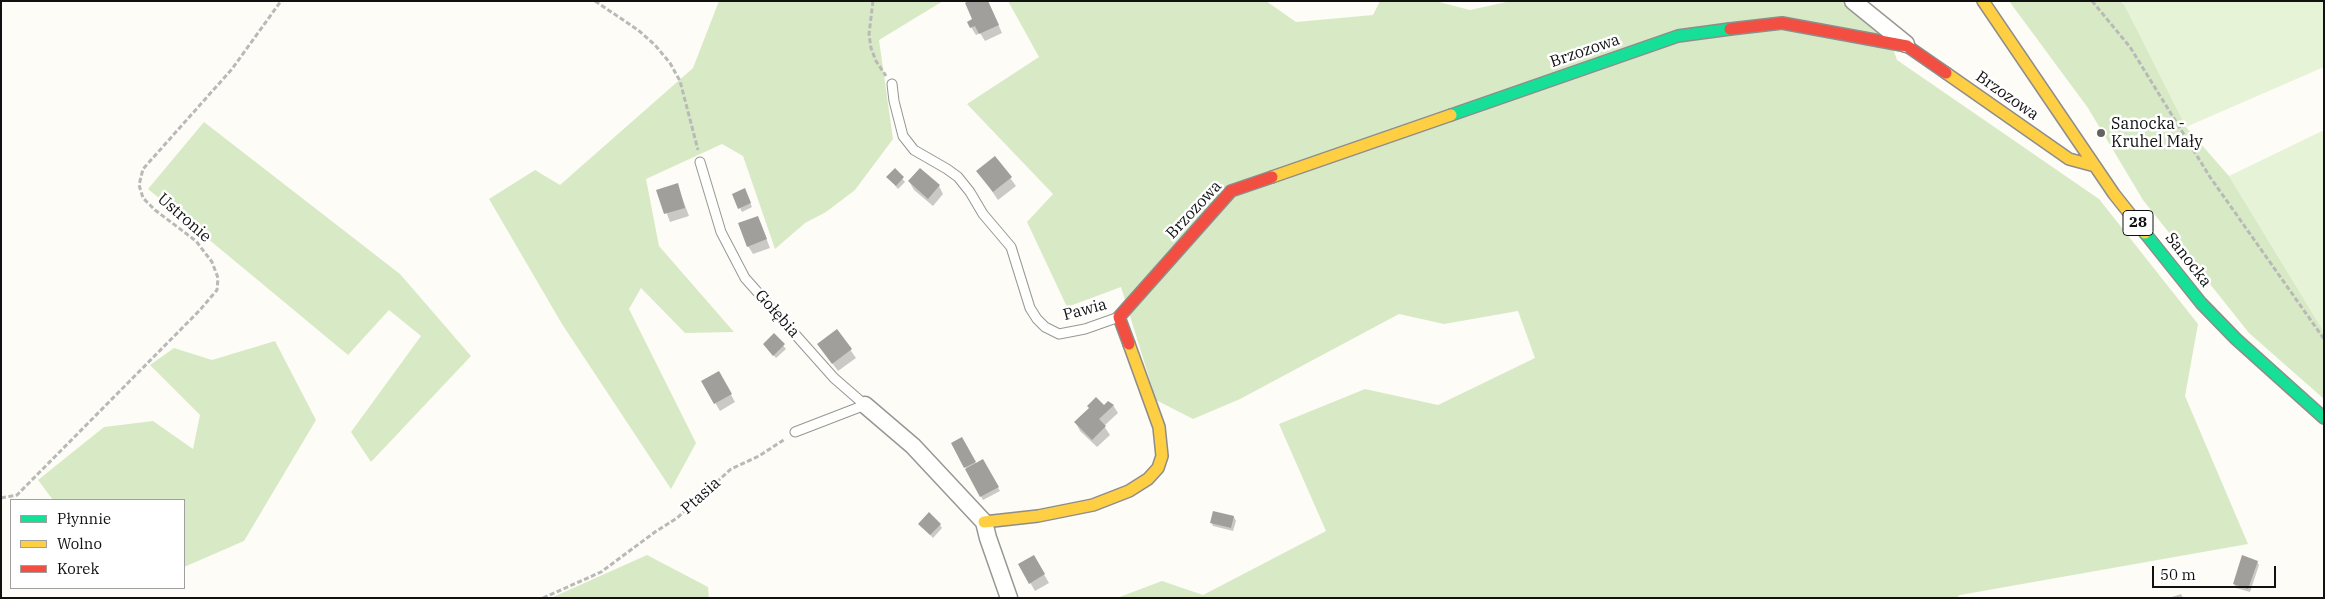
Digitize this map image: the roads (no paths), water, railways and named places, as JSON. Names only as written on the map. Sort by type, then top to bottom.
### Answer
[{"type":"street","points":[[1853,1],[1907,46]]},
{"type":"street","name":"Sanocka","points":[[1983,1],[2114,194],[2201,303],[2236,339],[2324,418]]},
{"type":"street","name":"Brzozowa","points":[[1119,317],[1231,191],[1678,36],[1782,23],[1907,46],[2069,159],[2095,166]]},
{"type":"street","name":"Pawia","points":[[984,522],[1038,516],[1093,505],[1129,491],[1148,479],[1158,468],[1162,456],[1158,427],[1119,317]]},
{"type":"street","name":"Gołębia","points":[[865,405],[913,446],[984,522],[1009,598]]},
{"type":"lane","name":"Pawia","points":[[892,84],[894,101],[903,136],[914,150],[958,177],[970,192],[983,214],[1011,246],[1030,308],[1037,319],[1045,327],[1059,334],[1085,329],[1119,317]]},
{"type":"lane","name":"Gołębia","points":[[700,162],[721,232],[745,278],[834,378],[865,405]]},
{"type":"lane","points":[[796,432],[865,405]]},
{"type":"place","name":"Sanocka - Kruhel Mały","points":[[2101,133]]}]
